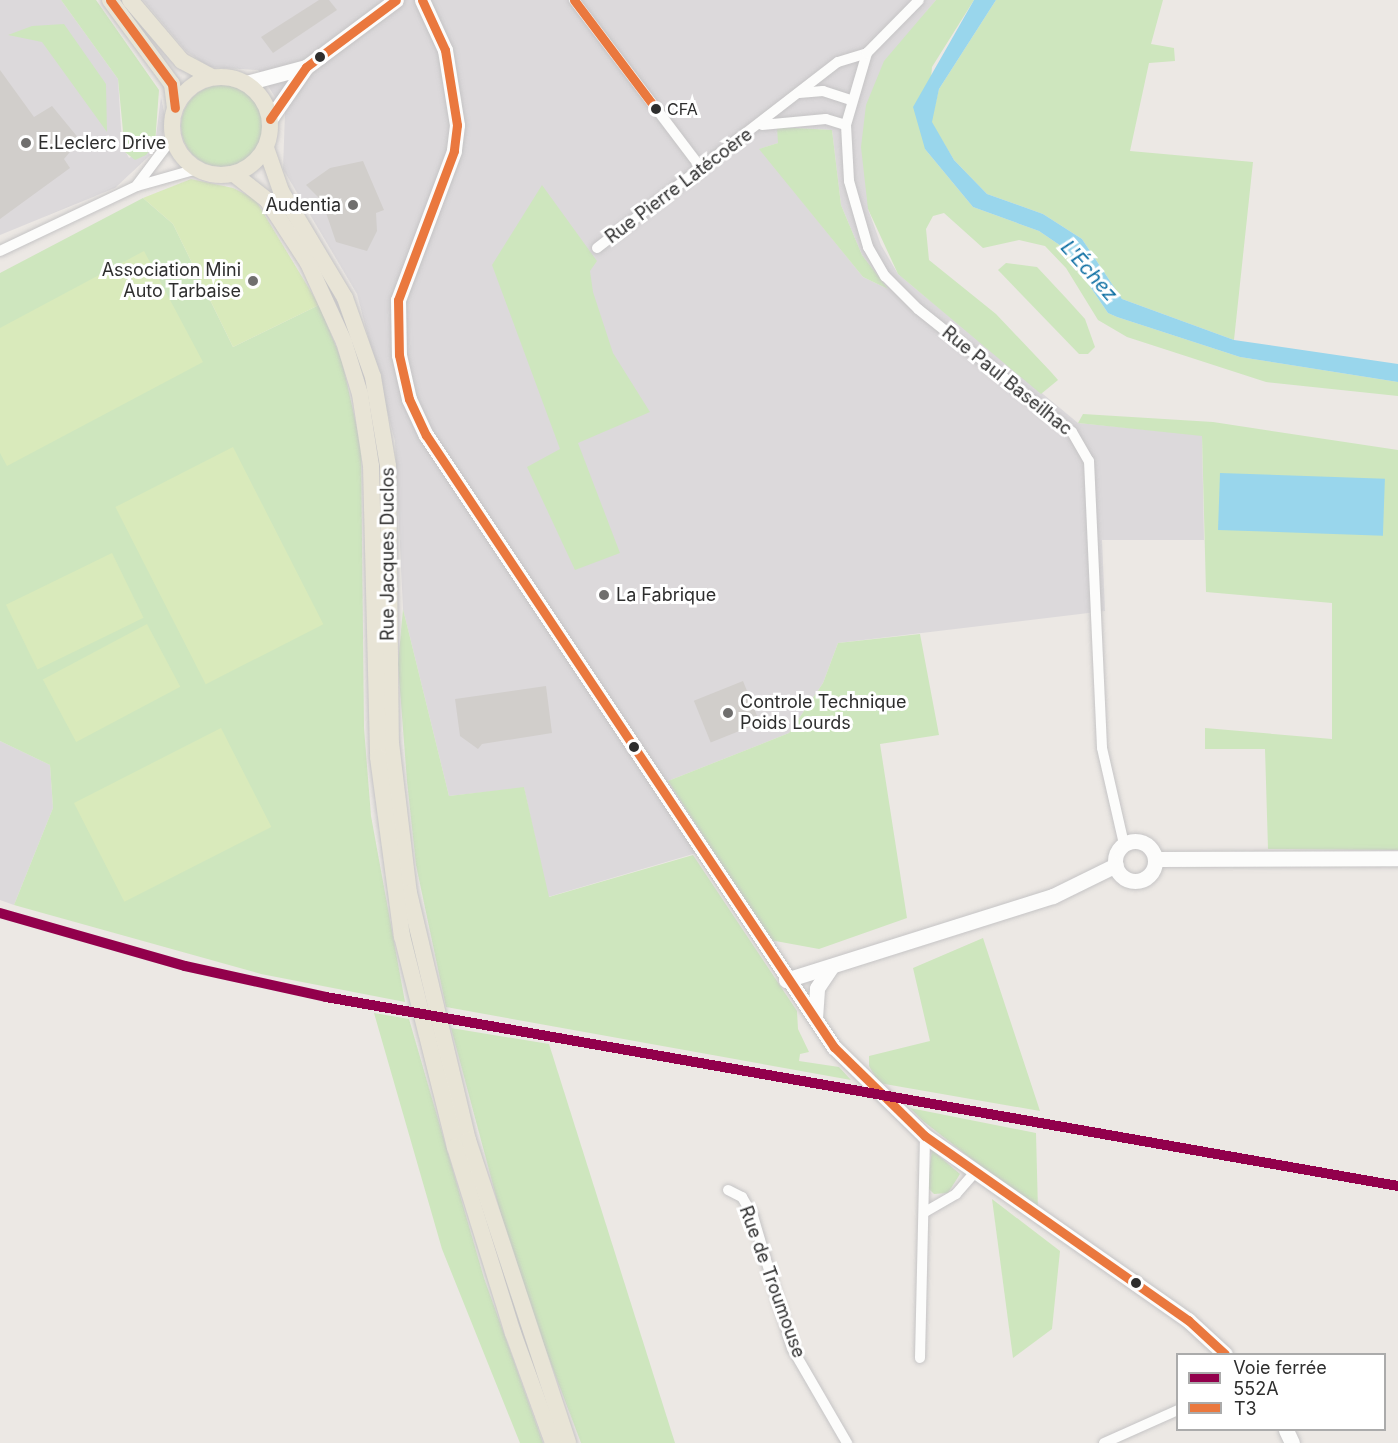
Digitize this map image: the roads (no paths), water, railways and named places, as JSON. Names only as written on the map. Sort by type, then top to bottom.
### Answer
[{"type":"main road","points":[[110,0],[172,84],[176,108],[173,137],[197,169],[234,174],[266,148],[270,119],[262,98],[246,83],[212,77],[182,61],[130,0]]},
{"type":"main road","points":[[176,108],[190,88],[212,77]]},
{"type":"main road","name":"Rue Jacques Duclos","points":[[266,148],[281,190],[345,298],[382,419],[388,466],[391,743],[409,893],[428,983],[437,1050]]},
{"type":"main road","name":"Rue Jacques Duclos","points":[[234,174],[267,200],[308,263],[344,342],[360,394],[371,466],[378,757],[411,979],[437,1050]]},
{"type":"main road","points":[[437,1050],[513,1334],[554,1443]]},
{"type":"main road","points":[[437,1050],[498,1240],[568,1443]]},
{"type":"street","points":[[270,119],[306,67],[396,0]]},
{"type":"street","points":[[422,0],[446,50],[457,125],[454,151],[398,300],[399,355],[409,399],[426,435],[571,650],[786,980],[815,1021],[878,1095],[925,1136],[974,1173],[1188,1320],[1224,1353]]},
{"type":"street","points":[[574,0],[701,168]]},
{"type":"street","name":"Rue Pierre Latécoère","points":[[597,248],[761,124],[798,93],[853,54],[867,54],[919,0]]},
{"type":"street","name":"Rue Paul Baseilhac","points":[[867,54],[851,100],[846,125],[856,219],[885,276],[918,309],[1072,432],[1089,461],[1102,748],[1124,844]]},
{"type":"street","points":[[246,83],[306,67]]},
{"type":"street","points":[[798,93],[823,91],[851,100]]},
{"type":"street","name":"Rue Pierre Latécoère","points":[[761,124],[826,119],[846,125]]},
{"type":"street","points":[[136,186],[173,137]]},
{"type":"street","points":[[0,251],[136,186],[197,169]]},
{"type":"street","points":[[786,980],[1053,896],[1116,864],[1124,844],[1146,844],[1155,858],[1152,872],[1139,880],[1124,877],[1116,864]]},
{"type":"street","points":[[1155,858],[1398,858]]},
{"type":"street","points":[[815,1021],[817,988],[831,967]]},
{"type":"street","points":[[920,1358],[925,1136]]},
{"type":"street","points":[[925,1212],[956,1194],[974,1173]]},
{"type":"street","name":"Rue de Troumouse","points":[[728,1190],[742,1197],[753,1216],[792,1348],[847,1443]]},
{"type":"street","points":[[1104,1443],[1176,1411]]},
{"type":"water","name":"L'Échez","points":[[974,0],[996,0],[939,89],[932,122],[954,160],[987,194],[1043,214],[1082,239],[1122,299],[1234,340],[1398,364],[1398,382],[1240,357],[1117,317],[1108,313],[1064,248],[1039,231],[973,207],[925,149],[913,107]]},
{"type":"water","points":[[1220,473],[1385,479],[1383,536],[1218,530]]},
{"type":"rail line","name":"552A","points":[[0,913],[185,966],[326,997],[1398,1186]]},
{"type":"place","name":"CFA","points":[[656,109]]},
{"type":"place","name":"E.Leclerc Drive","points":[[26,143]]},
{"type":"place","name":"Audentia","points":[[353,205]]},
{"type":"place","name":"Association Mini Auto Tarbaise","points":[[253,281]]},
{"type":"place","name":"La Fabrique","points":[[604,595]]},
{"type":"place","name":"Controle Technique Poids Lourds","points":[[728,713]]}]
